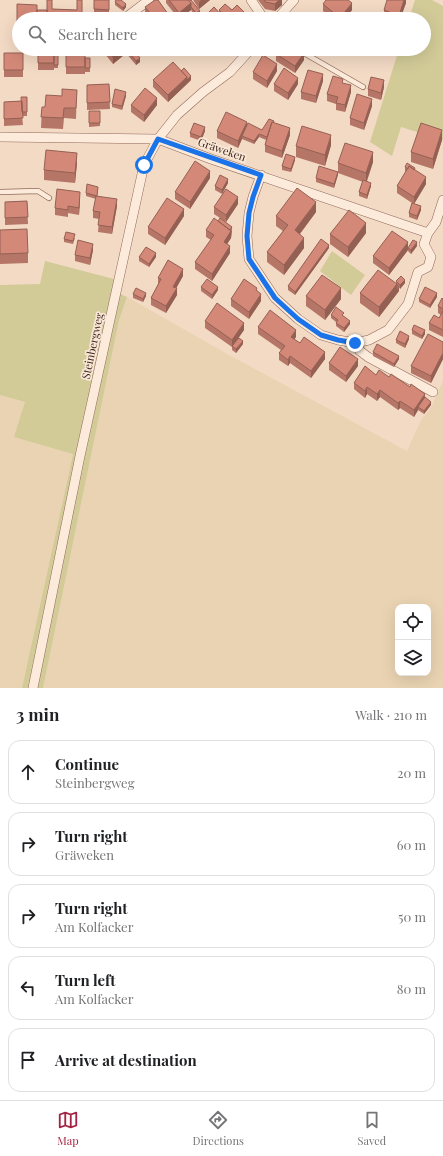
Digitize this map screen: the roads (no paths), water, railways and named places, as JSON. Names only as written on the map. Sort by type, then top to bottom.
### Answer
[{"type":"street","points":[[133,12],[149,0]]},
{"type":"street","points":[[251,0],[259,12]]},
{"type":"street","points":[[283,12],[294,0]]},
{"type":"street","name":"Steinbergweg","points":[[33,688],[80,456],[144,165],[158,139],[177,116],[203,92],[230,72],[245,56]]},
{"type":"street","name":"Gräweken","points":[[0,137],[158,139],[428,233]]},
{"type":"street","points":[[261,175],[249,213],[247,236],[249,259],[275,298],[298,319],[321,335],[355,343],[369,340],[388,330],[404,311],[408,304],[418,272],[428,267],[431,257],[424,244],[428,233],[436,222],[443,200]]},
{"type":"street","points":[[355,343],[360,351],[368,357],[433,392]]},
{"type":"lane","points":[[309,56],[363,87]]},
{"type":"lane","points":[[0,192],[38,191],[48,198]]}]
